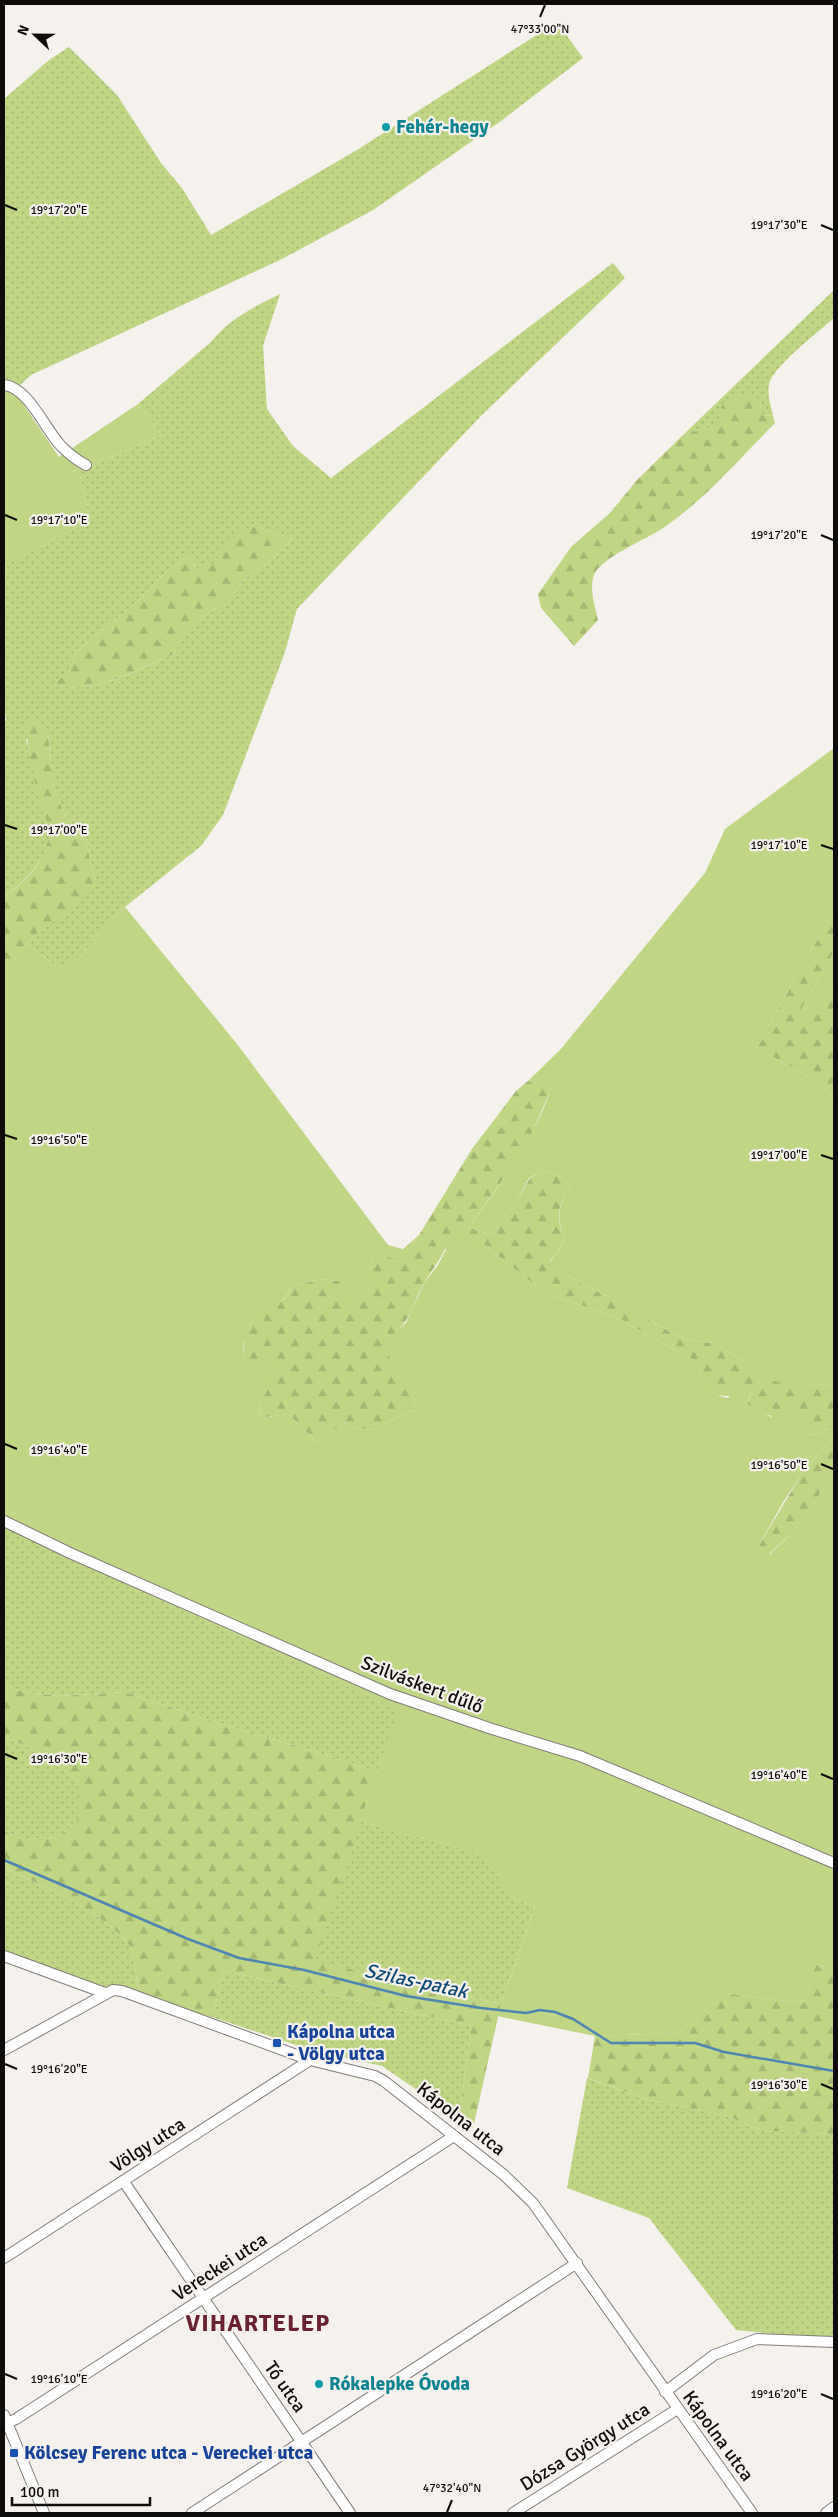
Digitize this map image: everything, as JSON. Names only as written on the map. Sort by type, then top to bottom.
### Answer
[{"type":"street","points":[[4,385],[18,390],[60,445],[74,458],[86,465]]},
{"type":"street","name":"Szilváskert dűlő","points":[[4,1521],[70,1553],[390,1694],[482,1726],[580,1756],[834,1863]]},
{"type":"street","name":"Kápolna utca","points":[[4,1956],[105,1993],[113,1990],[122,1991],[310,2060],[375,2076],[518,2188],[549,2223],[676,2410],[752,2513]]},
{"type":"street","points":[[4,2050],[105,1993]]},
{"type":"street","name":"Völgy utca","points":[[4,2258],[310,2060]]},
{"type":"street","name":"Vereckei utca","points":[[5,2420],[203,2299],[454,2136]]},
{"type":"street","name":"Tó utca","points":[[124,2182],[350,2513]]},
{"type":"street","points":[[192,2513],[577,2263]]},
{"type":"street","points":[[665,2392],[714,2355],[757,2339],[834,2342]]},
{"type":"street","name":"Dózsa György utca","points":[[513,2513],[676,2410]]},
{"type":"street","points":[[5,2420],[44,2513]]},
{"type":"street","points":[[826,2513],[834,2507]]},
{"type":"green space","points":[[557,22],[583,58],[501,121],[373,210],[282,259],[31,375],[20,385],[17,395],[4,392],[4,99],[49,60],[69,47],[117,95],[161,163],[182,188],[211,235],[357,150]]},
{"type":"green space","points":[[613,263],[625,278],[482,415],[297,609],[284,655],[223,815],[201,846],[125,907],[87,949],[63,971],[26,944],[63,913],[96,879],[91,866],[87,844],[64,813],[54,789],[48,734],[26,739],[48,826],[49,839],[47,848],[36,867],[28,876],[4,896],[4,723],[6,719],[4,705],[4,588],[7,564],[90,521],[79,471],[162,435],[138,404],[234,320],[280,294],[263,346],[267,409],[293,446],[331,478]],"holes":[[[254,526],[293,539],[273,558],[243,580],[229,601],[196,621],[182,636],[174,654],[101,684],[86,687],[54,685],[69,672],[76,652],[135,604],[163,575],[188,556],[199,571],[217,563]]]},
{"type":"green space","points":[[834,290],[834,318],[781,365],[770,381],[769,394],[773,416],[762,415],[760,403],[721,408],[724,421],[718,426],[684,434]]},
{"type":"green space","points":[[4,392],[17,395],[59,457],[138,404],[162,435],[79,471],[90,521],[7,564],[4,588]]},
{"type":"green space","points":[[735,396],[757,397],[762,415],[773,416],[775,423],[691,507],[660,530],[605,562],[598,569],[594,575],[592,586],[598,620],[574,646],[541,608],[538,594],[571,547],[610,513],[637,480],[684,434],[717,426],[723,422],[721,408],[725,400]]},
{"type":"green space","points":[[254,526],[293,539],[273,558],[243,580],[229,601],[196,621],[182,636],[174,654],[100,684],[85,687],[53,685],[69,672],[76,652],[135,604],[163,575],[188,556],[199,571],[216,563],[222,547],[228,538]]},
{"type":"green space","points":[[37,718],[48,734],[54,789],[64,813],[87,844],[91,866],[96,879],[87,894],[26,944],[4,974],[4,896],[28,877],[40,861],[48,842],[49,826],[42,810],[37,790],[27,734],[27,726]]},
{"type":"green space","points":[[834,748],[834,912],[795,977],[757,1048],[822,1085],[834,1098],[834,1386],[824,1384],[806,1387],[788,1385],[762,1377],[750,1364],[712,1343],[684,1339],[558,1270],[550,1262],[565,1240],[559,1218],[563,1200],[570,1185],[561,1177],[543,1171],[529,1178],[517,1200],[498,1225],[493,1236],[469,1227],[526,1144],[544,1108],[551,1089],[528,1081],[560,1050],[705,873],[725,829]]},
{"type":"green space","points":[[125,907],[237,1044],[388,1245],[403,1249],[393,1259],[383,1255],[372,1258],[370,1271],[379,1283],[374,1294],[367,1300],[358,1302],[346,1301],[339,1281],[320,1279],[293,1286],[276,1307],[266,1315],[253,1320],[245,1338],[243,1350],[249,1368],[257,1363],[258,1353],[265,1351],[274,1356],[268,1388],[259,1405],[260,1418],[288,1414],[316,1442],[345,1423],[360,1429],[376,1430],[385,1423],[416,1409],[413,1391],[397,1376],[389,1360],[390,1344],[396,1331],[406,1323],[424,1283],[438,1265],[452,1238],[460,1235],[483,1244],[528,1280],[554,1296],[616,1317],[700,1364],[705,1382],[716,1394],[728,1398],[736,1388],[747,1388],[751,1392],[747,1404],[771,1417],[779,1411],[799,1411],[801,1423],[809,1434],[819,1435],[827,1429],[834,1427],[834,1436],[801,1475],[758,1547],[770,1554],[793,1532],[834,1474],[834,1970],[816,1964],[803,2003],[725,1993],[678,2033],[595,2036],[497,2016],[535,1906],[512,1898],[482,1855],[360,1821],[398,1710],[4,1526],[4,974],[26,944],[63,971],[87,949]]},
{"type":"green space","points":[[834,912],[834,952],[802,1008],[810,1014],[834,985],[834,1098],[822,1085],[757,1048],[795,977]]},
{"type":"green space","points":[[834,952],[834,985],[810,1015],[802,1008]]},
{"type":"green space","points":[[528,1081],[551,1089],[532,1133],[519,1157],[469,1227],[493,1236],[498,1225],[517,1200],[530,1178],[543,1171],[561,1177],[570,1185],[559,1212],[560,1224],[565,1240],[550,1261],[558,1270],[684,1339],[712,1343],[750,1364],[762,1377],[806,1387],[824,1384],[834,1386],[834,1427],[827,1429],[819,1435],[809,1434],[801,1423],[766,1414],[747,1404],[751,1393],[731,1396],[716,1394],[705,1384],[700,1364],[616,1317],[554,1296],[528,1280],[483,1244],[445,1249],[420,1290],[406,1321],[396,1331],[397,1376],[413,1391],[416,1409],[385,1423],[376,1430],[360,1429],[345,1423],[316,1442],[288,1414],[260,1418],[259,1405],[268,1388],[257,1363],[249,1369],[243,1360],[245,1337],[253,1320],[284,1300],[293,1286],[320,1279],[339,1281],[370,1271],[372,1258],[383,1255],[393,1258],[419,1235],[472,1149],[516,1091]]},
{"type":"green space","points":[[834,1436],[834,1474],[793,1532],[769,1554],[758,1547],[801,1475]]},
{"type":"green space","points":[[4,1526],[399,1710],[377,1772],[307,1749],[236,1729],[125,1692],[58,1696],[19,1691],[4,1683]]},
{"type":"green space","points":[[4,1683],[19,1691],[58,1696],[125,1692],[236,1729],[307,1749],[377,1772],[315,1961],[501,2004],[473,2128],[459,2119],[471,2026],[224,1971],[212,2017],[139,1998],[131,1949],[119,1933],[89,1911],[35,1882],[4,1869],[4,1831],[24,1839],[59,1837],[78,1819],[78,1781],[34,1750],[4,1738]]},
{"type":"green space","points":[[4,1738],[34,1750],[78,1781],[78,1819],[59,1837],[24,1839],[4,1831]]},
{"type":"green space","points":[[360,1821],[483,1855],[512,1898],[535,1906],[501,2004],[314,1962]]},
{"type":"green space","points":[[4,1869],[35,1882],[89,1911],[119,1933],[131,1949],[139,1998],[4,1958]]},
{"type":"green space","points":[[816,1964],[834,1970],[834,2134],[763,2131],[727,2116],[645,2099],[588,2078],[595,2036],[678,2033],[725,1993],[803,2003]]},
{"type":"green space","points":[[224,1971],[471,2026],[459,2119],[382,2066],[308,2049],[212,2017]]},
{"type":"green space","points":[[587,2078],[645,2099],[727,2116],[763,2131],[834,2134],[834,2340],[736,2330],[649,2218],[567,2188]]},
{"type":"waterway","name":"Szilas-patak","points":[[4,1860],[188,1939],[239,1958],[304,1970],[406,1996],[526,2013],[540,2010],[555,2012],[573,2019],[611,2043],[695,2043],[724,2052],[834,2071]]},
{"type":"place","name":"Fehér-hegy","points":[[386,127]]},
{"type":"place","name":"Kápolna utca - Völgy utca","points":[[277,2043]]},
{"type":"place","name":"Rókalepke Óvoda","points":[[319,2384]]},
{"type":"place","name":"Kölcsey Ferenc utca - Vereckei utca","points":[[14,2453]]},
{"type":"district","name":"VIHARTELEP","points":[[258,2323]]}]
